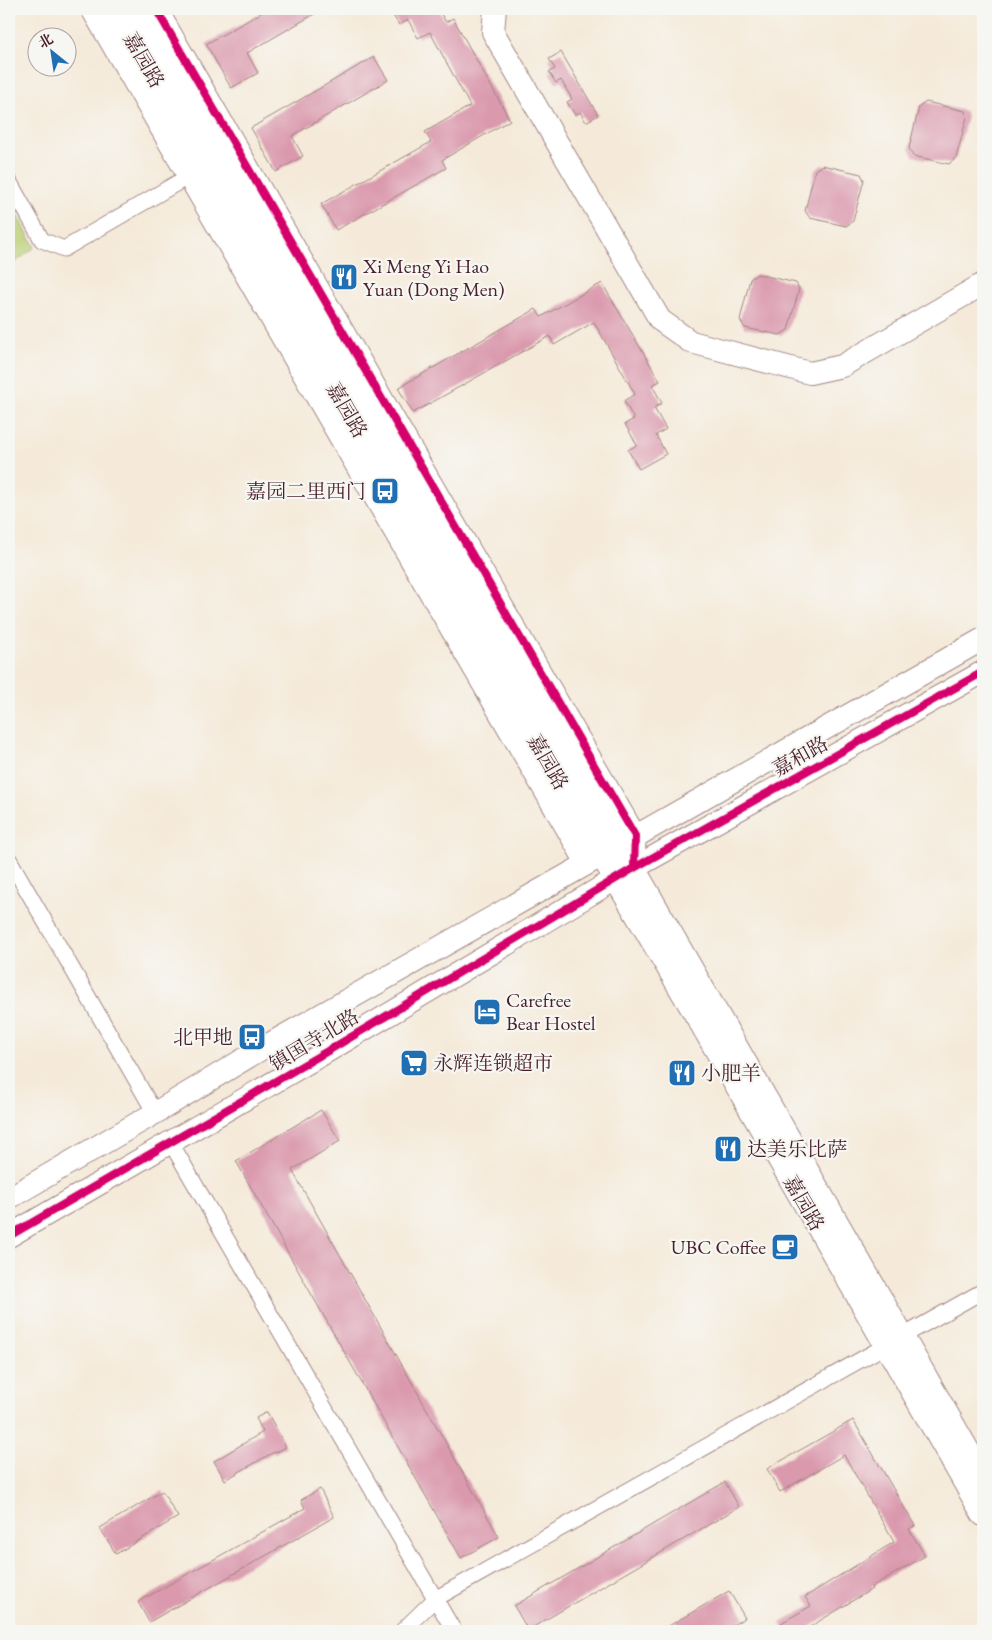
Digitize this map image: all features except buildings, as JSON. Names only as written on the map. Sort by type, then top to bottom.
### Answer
[{"type":"street","points":[[92,9],[189,176],[611,850]]},
{"type":"street","name":"嘉园路","points":[[114,9],[393,489],[611,850]]},
{"type":"street","name":"嘉园路","points":[[135,9],[624,874],[894,1341],[983,1515]]},
{"type":"street","points":[[156,9],[611,850]]},
{"type":"street","points":[[495,9],[493,32],[660,320],[691,342],[810,373],[842,366],[983,284]]},
{"type":"street","points":[[9,181],[42,240],[64,249],[189,176]]},
{"type":"street","name":"嘉和路","points":[[611,850],[983,639]]},
{"type":"street","name":"嘉和路","points":[[624,874],[983,672]]},
{"type":"street","name":"镇国寺北路","points":[[9,1198],[261,1049],[611,850]]},
{"type":"street","points":[[9,859],[155,1113]]},
{"type":"street","name":"镇国寺北路","points":[[9,1236],[171,1143],[624,874]]},
{"type":"street","points":[[171,1143],[454,1631]]},
{"type":"street","points":[[402,1631],[435,1600],[983,1291]]},
{"type":"street","name":"嘉园路","points":[[894,1341],[983,1476]]},
{"type":"green space","points":[[9,201],[35,247],[9,267]]},
{"type":"cycle path","points":[[156,9],[635,836],[634,868]]},
{"type":"cycle path","points":[[9,1236],[331,1049],[634,868],[983,672]]},
{"type":"place","name":"Xi Meng Yi Hao Yuan (Dong Men)","points":[[344,277]]},
{"type":"place","name":"嘉园二里西门","points":[[385,491]]},
{"type":"place","name":"Carefree Bear Hostel","points":[[487,1012]]},
{"type":"place","name":"北甲地","points":[[252,1037]]},
{"type":"place","name":"永辉连锁超市","points":[[414,1063]]},
{"type":"place","name":"小肥羊","points":[[682,1073]]},
{"type":"place","name":"达美乐比萨","points":[[728,1149]]},
{"type":"place","name":"UBC Coffee","points":[[785,1247]]}]
